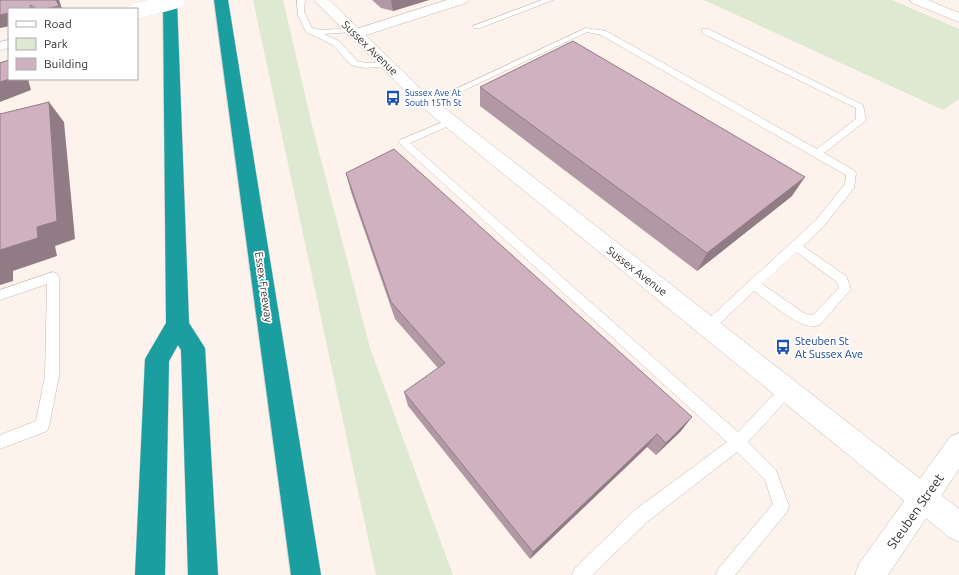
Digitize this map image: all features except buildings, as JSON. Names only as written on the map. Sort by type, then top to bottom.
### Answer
[{"type":"highway","points":[[170,0],[178,325],[193,348],[203,575]]},
{"type":"highway","name":"Essex Freeway","points":[[221,0],[306,575]]},
{"type":"highway","points":[[150,575],[157,359],[178,325]]},
{"type":"highway","points":[[281,409],[316,575]]},
{"type":"street","points":[[138,11],[177,0]]},
{"type":"street","points":[[353,32],[461,0]]},
{"type":"street","points":[[917,0],[959,18]]},
{"type":"street","name":"Sussex Avenue","points":[[323,2],[428,104],[959,527]]},
{"type":"street","name":"Steuben Street","points":[[870,575],[959,446]]},
{"type":"lane","points":[[301,0],[299,7],[309,30],[336,43],[354,63],[365,66],[386,64]]},
{"type":"lane","points":[[477,26],[549,0]]},
{"type":"lane","points":[[309,30],[321,32],[353,32]]},
{"type":"lane","points":[[428,104],[586,30],[603,34],[851,173],[850,185],[820,223],[708,327]]},
{"type":"lane","points":[[706,32],[860,107],[861,120],[817,154]]},
{"type":"lane","points":[[450,122],[404,142],[738,442],[771,475],[781,506],[724,575]]},
{"type":"lane","points":[[753,284],[801,318],[816,320],[845,289],[842,279],[795,246]]},
{"type":"lane","points":[[0,295],[54,277],[52,376],[42,426],[0,442]]},
{"type":"lane","points":[[580,575],[641,516],[738,442],[787,390]]},
{"type":"green space","points":[[253,0],[283,0],[313,129],[370,348],[453,575],[376,575]]},
{"type":"green space","points":[[704,0],[892,0],[959,29],[959,99],[943,110]]},
{"type":"place","name":"Sussex Ave At South 15Th St","points":[[393,98]]},
{"type":"place","name":"Steuben St At Sussex Ave","points":[[783,347]]}]
